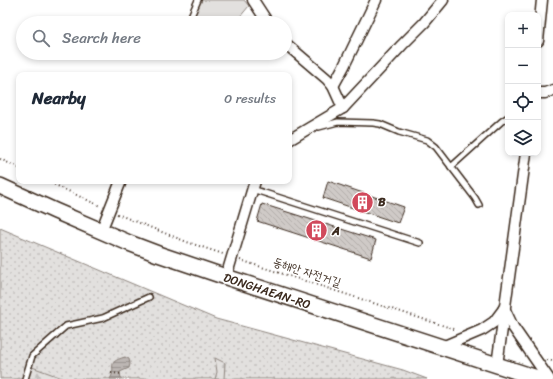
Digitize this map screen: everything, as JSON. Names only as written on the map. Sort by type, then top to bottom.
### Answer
[{"type":"main road","name":"DONGHAEAN-RO","points":[[0,186],[54,211],[158,254],[540,379]]},
{"type":"street","points":[[253,0],[263,16]]},
{"type":"street","points":[[333,86],[376,0]]},
{"type":"street","points":[[292,138],[340,106],[424,23],[443,0]]},
{"type":"street","points":[[541,12],[542,0]]},
{"type":"street","points":[[292,49],[321,73],[333,86],[340,106]]},
{"type":"street","points":[[541,92],[553,90]]},
{"type":"street","points":[[497,365],[526,156]]},
{"type":"street","points":[[101,231],[120,184]]},
{"type":"street","points":[[226,277],[253,185]]},
{"type":"street","points":[[442,347],[482,330],[494,322],[504,308]]},
{"type":"street","points":[[504,308],[513,327],[549,379]]},
{"type":"lane","points":[[191,16],[198,0]]},
{"type":"lane","points":[[338,122],[340,106]]},
{"type":"lane","points":[[451,167],[505,118]]},
{"type":"lane","points":[[306,130],[338,122],[373,123],[427,140],[436,147],[479,205]]},
{"type":"lane","points":[[253,185],[420,242]]},
{"type":"lane","points":[[25,379],[32,356],[66,326],[103,318],[149,297]]},
{"type":"path","points":[[0,159],[16,167]]},
{"type":"path","name":"동해안 자전거길","points":[[54,184],[131,220],[187,242],[460,331]]},
{"type":"path","points":[[545,359],[553,361]]},
{"type":"path","points":[[111,373],[123,374]]},
{"type":"green space","points":[[201,0],[244,0],[249,6],[241,16],[194,16]]},
{"type":"green space","points":[[0,228],[216,319],[403,370],[427,379],[0,379]]},
{"type":"green space","points":[[215,358],[225,363],[224,379],[215,379],[217,372]]},
{"type":"green space","points":[[32,367],[65,379],[26,379]]},
{"type":"shaded area","points":[[125,357],[129,359],[129,368],[120,372],[121,379],[110,379],[113,371],[113,363]]},
{"type":"building","name":"B","points":[[328,181],[404,207],[398,223],[323,198]]},
{"type":"building","name":"A","points":[[262,204],[376,240],[371,258],[257,221]]},
{"type":"place","name":"B","points":[[363,202]]},
{"type":"place","name":"A","points":[[316,231]]}]
